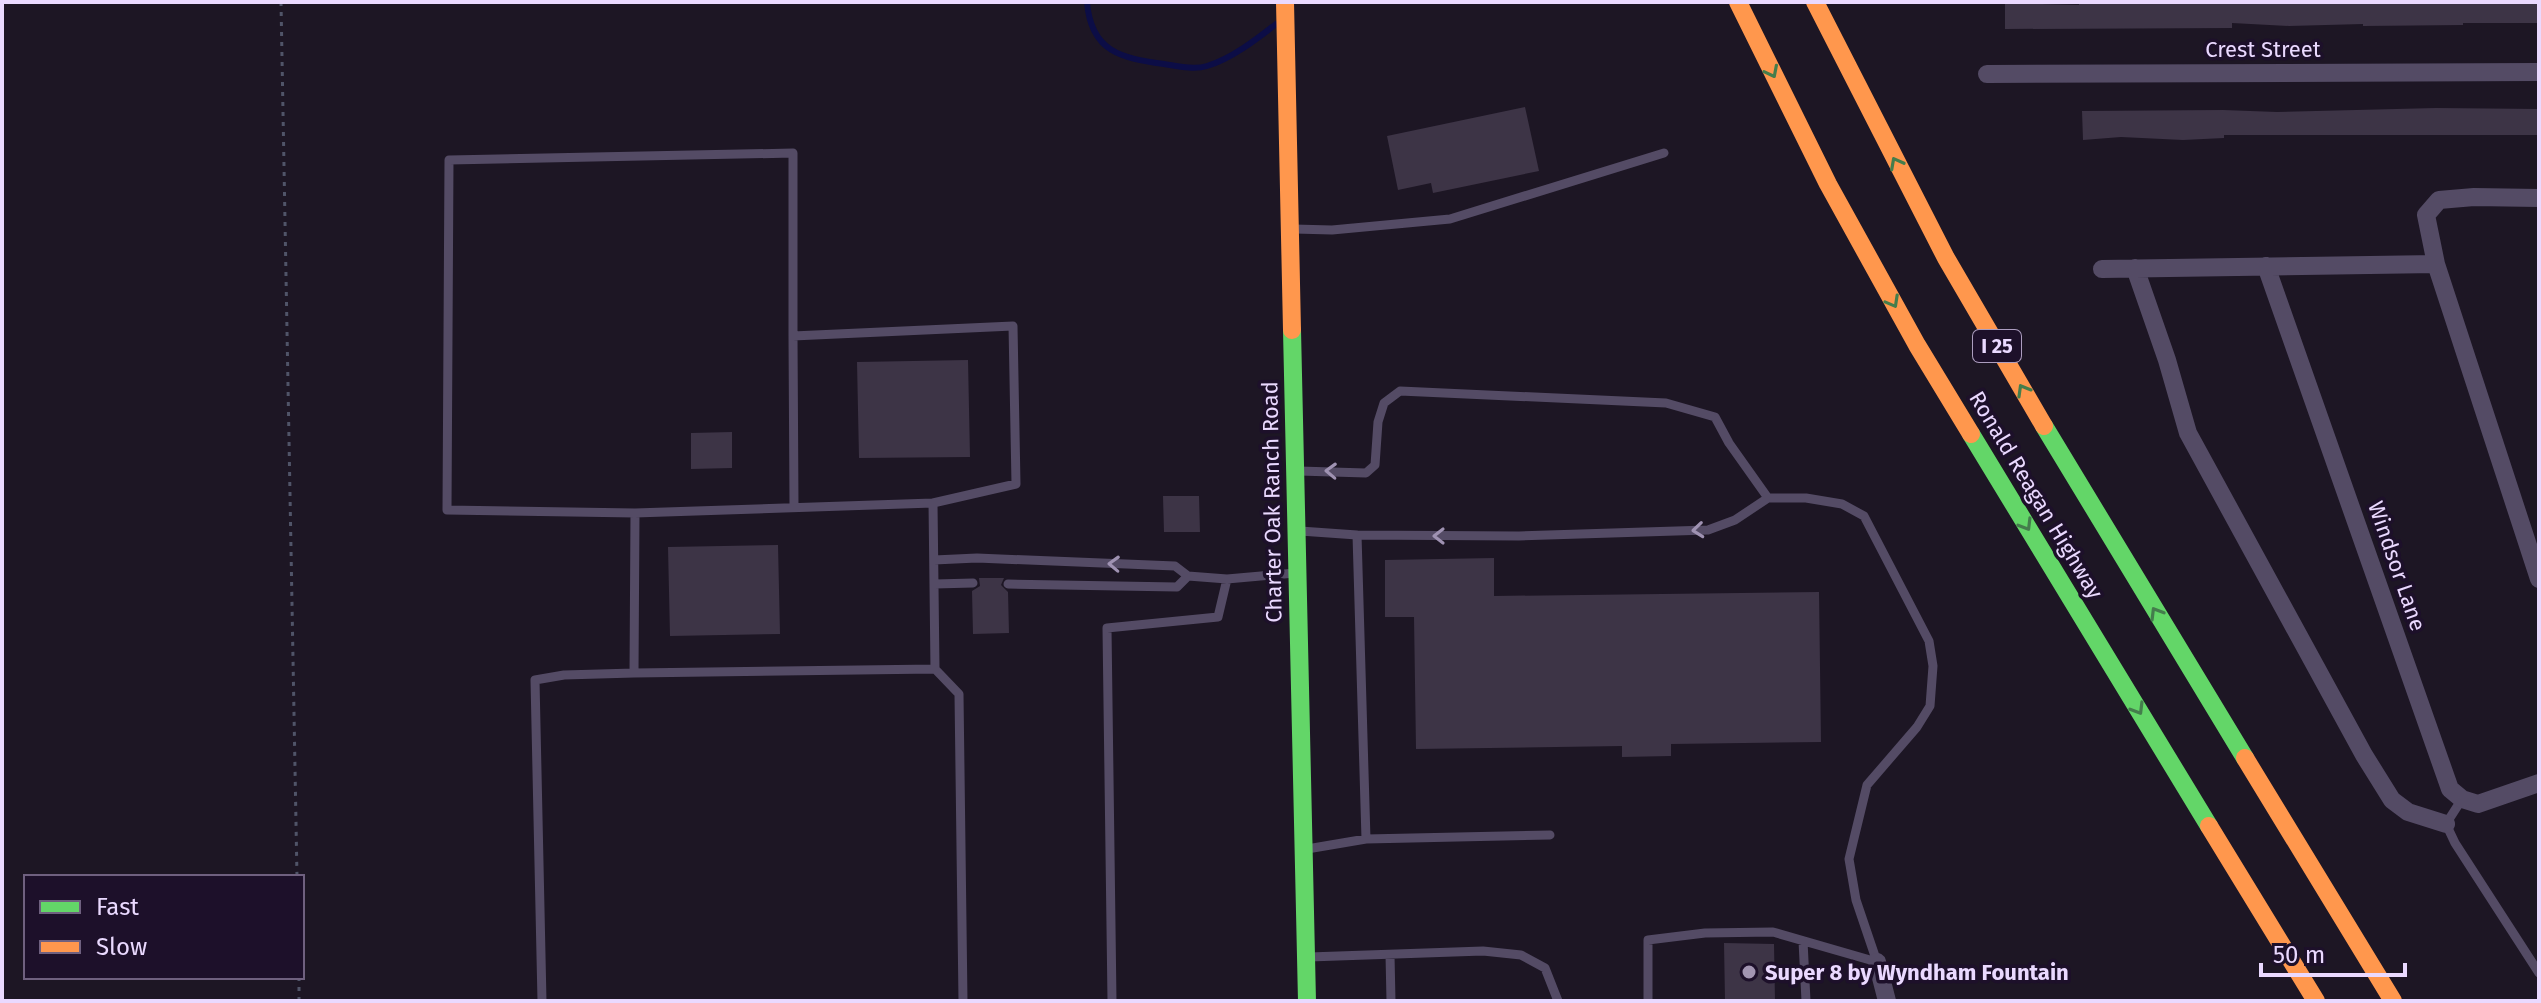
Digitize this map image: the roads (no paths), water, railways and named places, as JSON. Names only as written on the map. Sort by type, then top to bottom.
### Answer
[{"type":"main road","name":"Charter Oak Ranch Road","points":[[1285,2],[1307,1001]]},
{"type":"main road","name":"Ronald Reagan Highway","points":[[1738,2],[1828,184],[1917,345],[2316,1001]]},
{"type":"main road","name":"Ronald Reagan Highway","points":[[1815,2],[1946,258],[2197,680],[2393,1001]]},
{"type":"main road","points":[[2197,680],[2412,1001]]},
{"type":"main road","points":[[2225,854],[2279,976]]},
{"type":"street","name":"Crest Street","points":[[1987,74],[2539,72]]},
{"type":"street","points":[[2539,198],[2439,200],[2426,215],[2436,264],[2539,579]]},
{"type":"street","points":[[2102,269],[2436,264]]},
{"type":"street","name":"Windsor Lane","points":[[2266,266],[2450,789],[2462,799]]},
{"type":"street","points":[[2135,268],[2188,433],[2364,755],[2392,800],[2408,812],[2446,824]]},
{"type":"street","points":[[2462,799],[2478,804],[2539,783]]},
{"type":"street","points":[[1877,962],[1887,1001]]},
{"type":"lane","points":[[793,336],[1013,326],[1016,484],[933,503],[635,513],[447,510],[449,160],[793,153],[793,336],[794,507]]},
{"type":"lane","points":[[1291,229],[1332,230],[1450,219],[1664,153]]},
{"type":"lane","points":[[1296,471],[1366,473],[1375,465],[1378,456],[1378,422],[1384,403],[1400,391],[1666,403],[1715,417],[1729,443],[1768,498]]},
{"type":"lane","points":[[1297,530],[1357,535],[1519,536],[1708,530],[1735,520],[1768,498],[1806,498],[1842,504],[1864,516],[1929,641],[1933,666],[1930,706],[1917,727],[1867,785],[1849,859],[1856,900],[1877,962]]},
{"type":"lane","points":[[933,503],[935,669],[959,694],[963,1001]]},
{"type":"lane","points":[[634,673],[635,513]]},
{"type":"lane","points":[[1357,535],[1366,839]]},
{"type":"lane","points":[[934,560],[977,558],[1175,566],[1188,576],[1227,579],[1298,573]]},
{"type":"lane","points":[[1008,584],[1177,587],[1188,576]]},
{"type":"lane","points":[[1112,1001],[1107,628],[1218,617],[1227,579]]},
{"type":"lane","points":[[935,584],[973,583]]},
{"type":"lane","points":[[542,1001],[535,680],[564,675],[634,673],[935,669]]},
{"type":"lane","points":[[2462,799],[2446,824],[2455,843],[2539,973]]},
{"type":"lane","points":[[1303,850],[1366,839],[1550,835]]},
{"type":"lane","points":[[1648,1001],[1648,940],[1705,933],[1773,932],[1877,962]]},
{"type":"lane","points":[[1803,941],[1806,1001]]},
{"type":"lane","points":[[1306,958],[1483,951],[1521,955],[1545,968],[1558,1001]]},
{"type":"lane","points":[[1390,955],[1391,1001]]},
{"type":"waterway","points":[[1087,2],[1095,32],[1111,50],[1134,59],[1186,67],[1202,67],[1225,59],[1276,24]]},
{"type":"place","name":"Super 8 by Wyndham Fountain","points":[[1749,972]]}]
